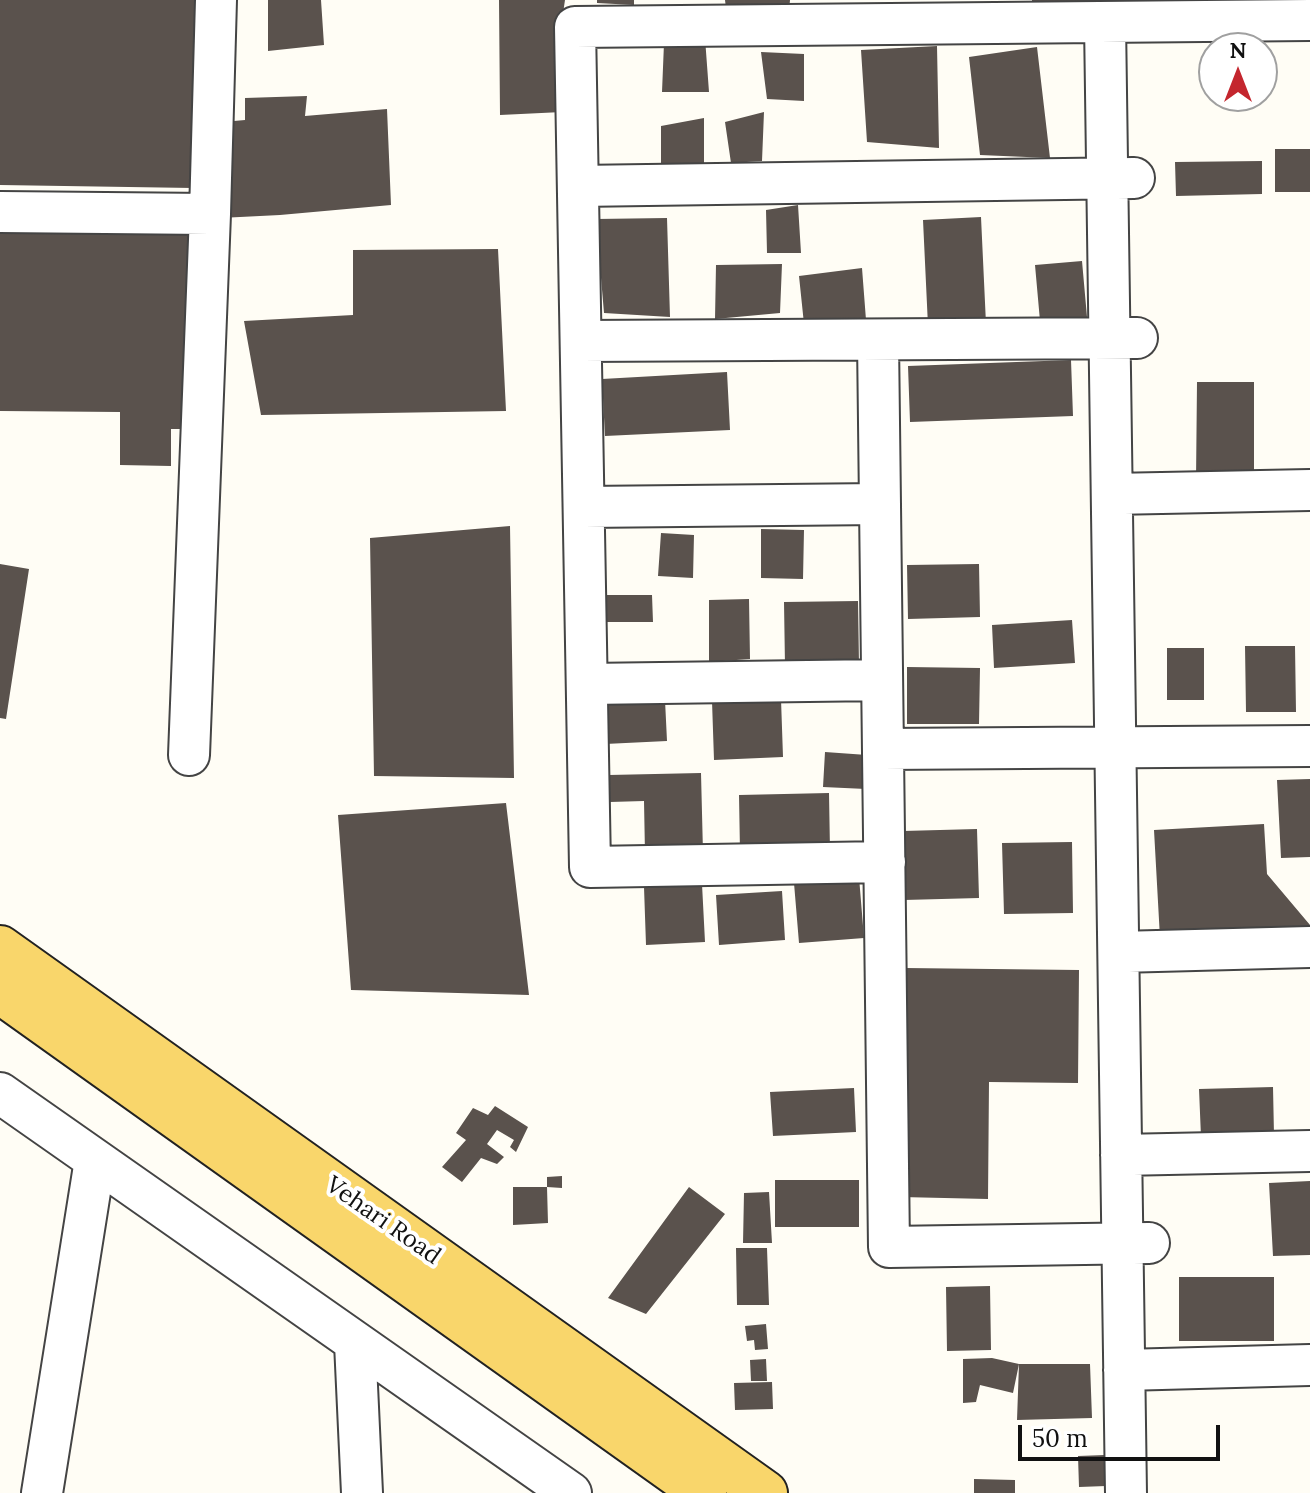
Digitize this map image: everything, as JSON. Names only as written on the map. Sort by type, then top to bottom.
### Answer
[{"type":"main road","name":"Vehari Road","points":[[0,948],[765,1493]]},
{"type":"main road","name":"Vehari Road","points":[[0,991],[704,1493]]},
{"type":"street","points":[[189,755],[216,0]]},
{"type":"street","points":[[885,862],[590,867],[575,27],[1310,20]]},
{"type":"street","points":[[1119,22],[1138,1369],[1153,1493]]},
{"type":"street","points":[[578,186],[1121,178]]},
{"type":"street","points":[[0,212],[210,214]]},
{"type":"street","points":[[581,341],[1123,338]]},
{"type":"street","points":[[878,340],[889,1247],[1136,1243]]},
{"type":"street","points":[[1125,506],[1310,490]]},
{"type":"street","points":[[584,507],[880,504]]},
{"type":"street","points":[[1125,506],[1310,515]]},
{"type":"street","points":[[587,684],[882,680]]},
{"type":"street","points":[[883,749],[1310,746]]},
{"type":"street","points":[[1132,952],[1310,947]]},
{"type":"street","points":[[0,1093],[571,1493]]},
{"type":"street","points":[[1134,1155],[1310,1151]]},
{"type":"street","points":[[42,1493],[95,1160]]},
{"type":"street","points":[[355,1343],[362,1493]]},
{"type":"street","points":[[1138,1369],[1310,1365]]},
{"type":"street","points":[[1126,1493],[1138,1369]]},
{"type":"building","points":[[0,0],[196,0],[193,188],[0,185]]},
{"type":"building","points":[[268,0],[321,0],[324,45],[268,51]]},
{"type":"building","points":[[499,0],[565,0],[558,47],[562,112],[500,115]]},
{"type":"building","points":[[597,0],[634,0],[634,5],[597,3]]},
{"type":"building","points":[[725,0],[790,0],[789,11],[726,8]]},
{"type":"building","points":[[1032,0],[1100,0],[1101,3],[1032,5]]},
{"type":"building","points":[[705,38],[709,92],[662,92],[664,43]]},
{"type":"building","points":[[937,46],[939,148],[867,142],[861,50]]},
{"type":"building","points":[[1037,47],[1050,158],[980,155],[969,57]]},
{"type":"building","points":[[761,52],[804,54],[804,101],[767,99]]},
{"type":"building","points":[[307,96],[305,116],[387,109],[391,205],[220,218],[223,122],[245,120],[245,98]]},
{"type":"building","points":[[764,112],[762,161],[731,163],[725,122]]},
{"type":"building","points":[[704,118],[704,164],[661,163],[661,126]]},
{"type":"building","points":[[1275,149],[1310,149],[1310,192],[1275,192]]},
{"type":"building","points":[[1262,161],[1262,194],[1176,196],[1175,162]]},
{"type":"building","points":[[798,205],[801,253],[767,253],[766,210]]},
{"type":"building","points":[[981,217],[986,324],[928,326],[923,220]]},
{"type":"building","points":[[667,218],[670,317],[604,313],[596,219]]},
{"type":"building","points":[[0,223],[192,225],[181,429],[171,429],[171,466],[120,465],[120,412],[0,411]]},
{"type":"building","points":[[498,249],[506,411],[261,415],[244,321],[353,315],[353,250]]},
{"type":"building","points":[[1082,261],[1087,317],[1040,321],[1035,265]]},
{"type":"building","points":[[782,264],[780,313],[715,319],[716,265]]},
{"type":"building","points":[[862,268],[866,320],[804,324],[799,276]]},
{"type":"building","points":[[1071,360],[1073,416],[910,422],[908,366]]},
{"type":"building","points":[[727,372],[730,430],[605,436],[602,379]]},
{"type":"building","points":[[1197,382],[1254,382],[1254,481],[1196,481]]},
{"type":"building","points":[[510,526],[514,778],[374,776],[370,538]]},
{"type":"building","points":[[761,529],[804,530],[803,579],[761,578]]},
{"type":"building","points":[[661,533],[694,535],[693,578],[658,576]]},
{"type":"building","points":[[0,564],[29,569],[6,719],[0,718]]},
{"type":"building","points":[[979,564],[980,617],[908,619],[907,565]]},
{"type":"building","points":[[605,595],[652,595],[653,622],[605,622]]},
{"type":"building","points":[[749,599],[750,659],[709,662],[709,600]]},
{"type":"building","points":[[858,601],[859,665],[785,666],[784,602]]},
{"type":"building","points":[[1072,620],[1075,663],[994,668],[992,625]]},
{"type":"building","points":[[1245,646],[1295,646],[1296,712],[1246,712]]},
{"type":"building","points":[[1167,648],[1204,648],[1204,700],[1167,700]]},
{"type":"building","points":[[907,667],[980,668],[979,724],[907,724]]},
{"type":"building","points":[[781,699],[783,757],[714,760],[712,701]]},
{"type":"building","points":[[665,700],[667,741],[605,744],[604,702]]},
{"type":"building","points":[[825,752],[867,755],[866,789],[823,787]]},
{"type":"building","points":[[701,773],[703,853],[645,854],[644,801],[610,802],[609,775]]},
{"type":"building","points":[[1310,779],[1310,857],[1281,858],[1277,780]]},
{"type":"building","points":[[829,793],[830,851],[740,852],[739,795]]},
{"type":"building","points":[[506,803],[529,995],[351,990],[338,815]]},
{"type":"building","points":[[1264,824],[1267,874],[1310,925],[1310,930],[1160,938],[1154,830]]},
{"type":"building","points":[[977,829],[979,898],[904,900],[903,831]]},
{"type":"building","points":[[1072,842],[1073,913],[1004,914],[1002,843]]},
{"type":"building","points":[[859,877],[864,938],[799,943],[794,883]]},
{"type":"building","points":[[702,884],[705,942],[646,945],[644,887]]},
{"type":"building","points":[[782,891],[785,940],[719,945],[716,895]]},
{"type":"building","points":[[905,968],[1079,970],[1078,1083],[989,1082],[988,1199],[901,1197]]},
{"type":"building","points":[[1273,1087],[1274,1135],[1201,1137],[1199,1089]]},
{"type":"building","points":[[854,1088],[856,1132],[773,1136],[770,1092]]},
{"type":"building","points":[[495,1106],[528,1127],[516,1152],[510,1147],[514,1140],[497,1130],[487,1144],[504,1157],[497,1164],[481,1158],[462,1182],[442,1167],[466,1140],[456,1133],[473,1108],[488,1115]]},
{"type":"building","points":[[562,1176],[562,1188],[547,1187],[547,1177]]},
{"type":"building","points":[[775,1180],[859,1180],[859,1227],[775,1227]]},
{"type":"building","points":[[1310,1181],[1310,1255],[1273,1256],[1269,1183]]},
{"type":"building","points":[[513,1187],[547,1187],[548,1223],[513,1225]]},
{"type":"building","points":[[689,1187],[725,1214],[646,1314],[608,1298]]},
{"type":"building","points":[[769,1192],[772,1243],[743,1243],[744,1193]]},
{"type":"building","points":[[736,1248],[767,1248],[769,1305],[737,1305]]},
{"type":"building","points":[[1179,1277],[1274,1277],[1274,1341],[1179,1341]]},
{"type":"building","points":[[990,1286],[991,1350],[947,1351],[946,1287]]},
{"type":"building","points":[[766,1324],[768,1349],[755,1350],[754,1340],[747,1341],[745,1326]]},
{"type":"building","points":[[992,1358],[1019,1364],[1013,1393],[980,1385],[976,1402],[963,1403],[963,1359]]},
{"type":"building","points":[[766,1359],[767,1381],[751,1381],[750,1360]]},
{"type":"building","points":[[1019,1364],[1090,1364],[1092,1418],[1017,1420]]},
{"type":"building","points":[[772,1382],[773,1409],[735,1410],[734,1383]]},
{"type":"building","points":[[1105,1455],[1106,1486],[1079,1487],[1078,1456]]},
{"type":"building","points":[[974,1479],[1015,1480],[1015,1493],[974,1493]]}]
